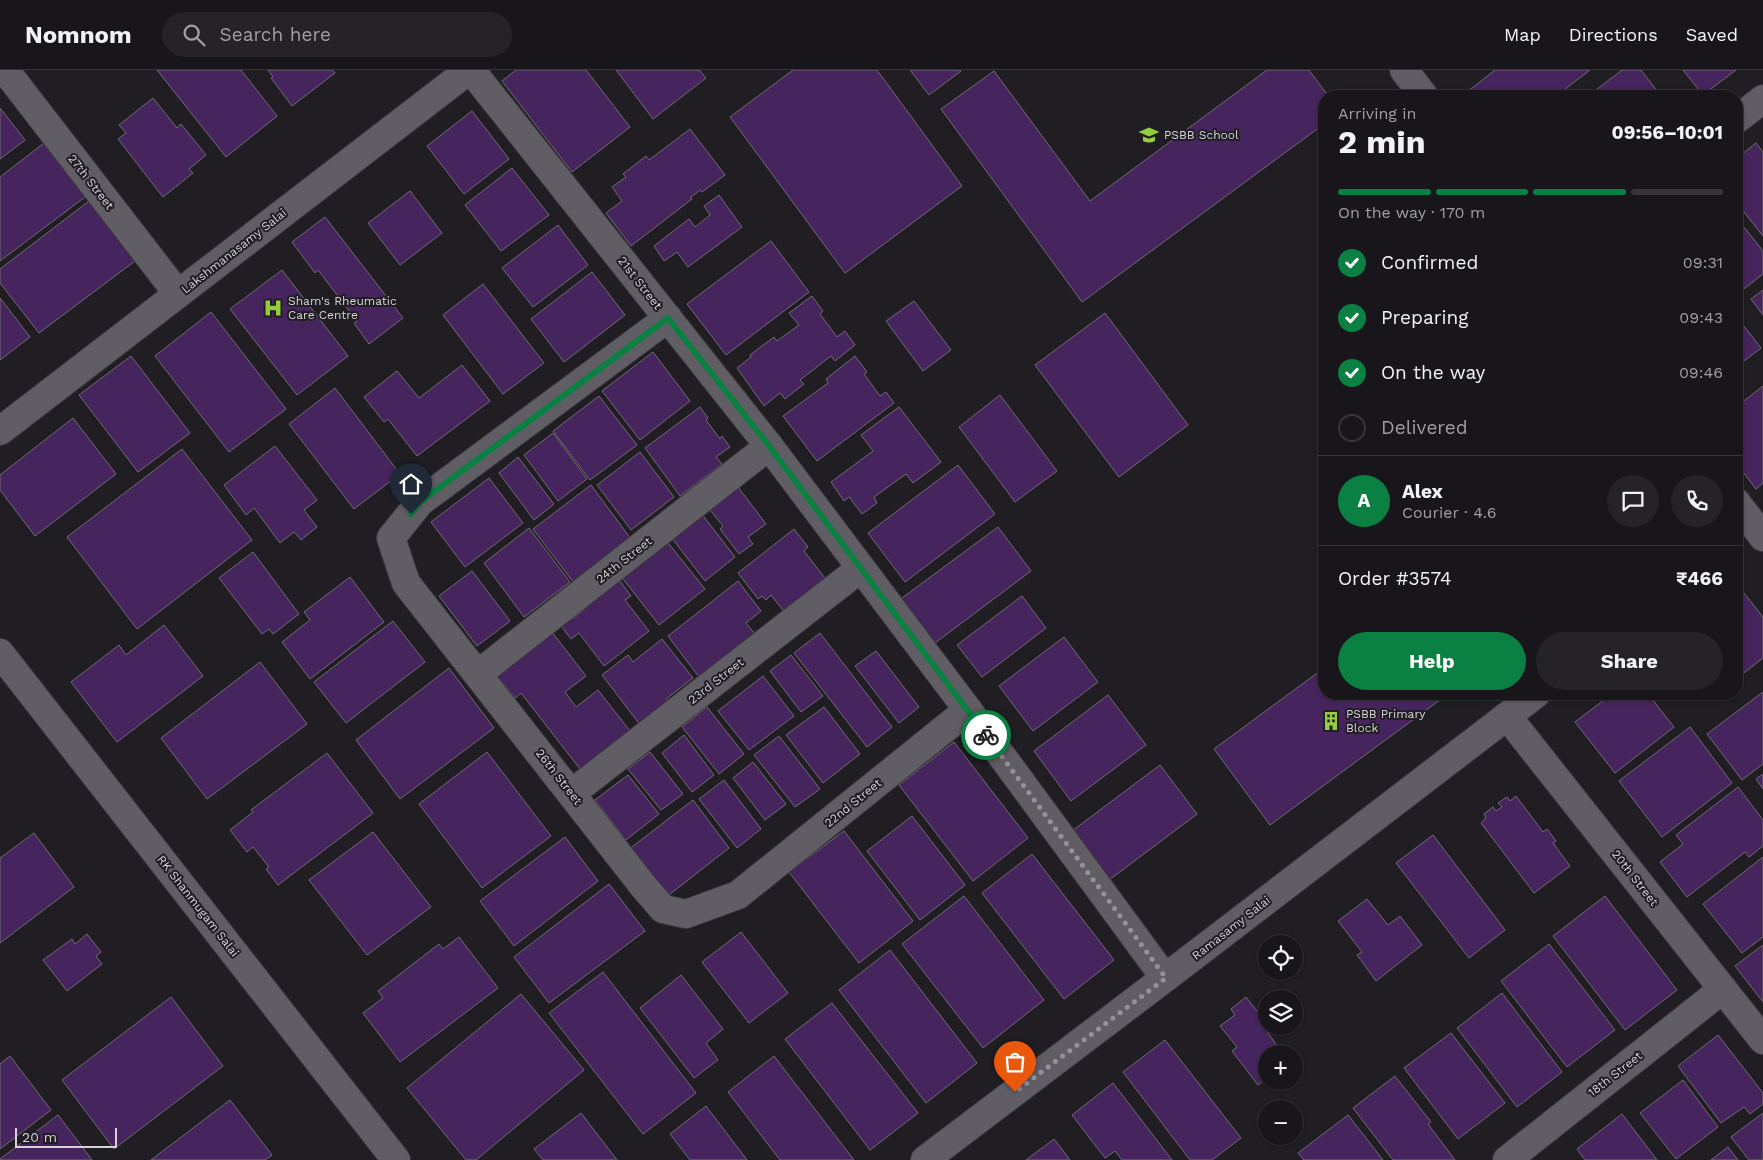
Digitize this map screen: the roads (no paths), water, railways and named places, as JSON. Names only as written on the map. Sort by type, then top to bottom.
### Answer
[{"type":"street","name":"27th Street","points":[[4,70],[178,294]]},
{"type":"street","name":"Lakshmanasamy Salai","points":[[0,431],[470,70]]},
{"type":"street","name":"21st Street","points":[[470,70],[769,446],[968,710],[1166,978]]},
{"type":"street","points":[[1404,70],[1419,90]]},
{"type":"street","points":[[1743,115],[1763,99]]},
{"type":"street","name":"26th Street","points":[[668,318],[420,502],[391,538],[406,583],[663,909],[686,914],[738,896]]},
{"type":"street","name":"24th Street","points":[[478,674],[769,446]]},
{"type":"street","points":[[1743,513],[1754,530]]},
{"type":"street","name":"23rd Street","points":[[572,793],[860,568]]},
{"type":"street","name":"RK Shanmugam Salai","points":[[0,653],[396,1160]]},
{"type":"street","name":"Ramasamy Salai","points":[[925,1160],[1528,700]]},
{"type":"street","name":"22nd Street","points":[[738,896],[968,710]]},
{"type":"street","name":"20th Street","points":[[1507,716],[1763,1040]]},
{"type":"street","name":"18th Street","points":[[1507,1160],[1723,989]]},
{"type":"place","name":"PSBB School","points":[[1149,135]]},
{"type":"place","name":"Sham's Rheumatic Care Centre","points":[[273,308]]},
{"type":"place","name":"PSBB Primary Block","points":[[1331,721]]}]
